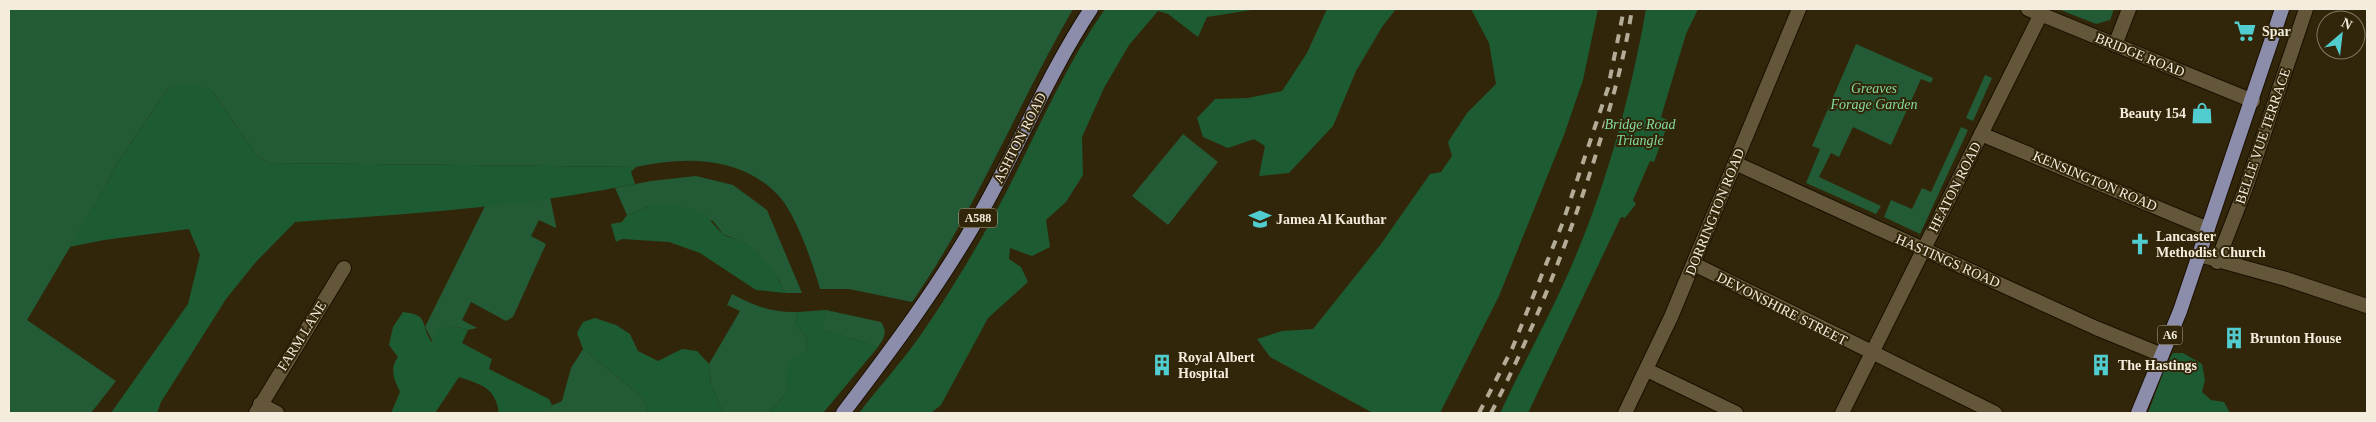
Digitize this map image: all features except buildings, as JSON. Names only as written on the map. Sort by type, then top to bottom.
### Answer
[{"type":"main road","name":"ASHTON ROAD","points":[[843,413],[909,326],[956,255],[1000,178],[1049,81],[1091,9]]},
{"type":"main road","name":"A6","points":[[2138,413],[2162,355],[2208,230],[2282,9]]},
{"type":"street","name":"DORRINGTON ROAD","points":[[1625,413],[1648,370],[1694,264],[1799,9]]},
{"type":"street","name":"BRIDGE ROAD","points":[[2028,9],[2252,101]]},
{"type":"street","points":[[2115,45],[2129,9]]},
{"type":"street","name":"BELLE VUE TERRACE","points":[[2217,262],[2246,186],[2306,9]]},
{"type":"street","name":"HEATON ROAD","points":[[1842,413],[2041,14]]},
{"type":"street","name":"KENSINGTON ROAD","points":[[1981,134],[2208,230]]},
{"type":"street","name":"HASTINGS ROAD","points":[[1735,163],[2096,328],[2162,355]]},
{"type":"street","points":[[2199,255],[2217,262],[2286,279],[2367,306]]},
{"type":"street","name":"DEVONSHIRE STREET","points":[[1694,264],[1871,354],[1995,413]]},
{"type":"street","name":"FARM LANE","points":[[258,408],[344,268]]},
{"type":"street","points":[[1648,370],[1736,413]]},
{"type":"street","points":[[258,408],[277,413]]},
{"type":"green space","points":[[9,9],[1073,9],[956,231],[912,302],[849,289],[820,289],[803,240],[785,203],[763,182],[730,166],[693,161],[655,163],[636,167],[270,163],[257,156],[211,89],[168,88],[116,165],[105,188],[27,320],[116,381],[91,413],[9,413]]},
{"type":"green space","points":[[1105,9],[1258,9],[1207,17],[1198,37],[1168,14],[1158,11],[1129,45],[1104,88],[1082,137],[1083,175],[1066,202],[1046,220],[1050,247],[1032,256],[1010,248],[1009,259],[1021,267],[1028,282],[988,318],[941,405],[931,413],[859,413],[913,346],[961,272],[999,206],[1075,56]]},
{"type":"green space","points":[[1327,9],[1396,9],[1382,27],[1356,71],[1333,126],[1289,173],[1259,176],[1265,146],[1254,139],[1228,148],[1203,137],[1197,118],[1215,99],[1248,98],[1282,91],[1307,53]]},
{"type":"green space","points":[[1471,9],[1598,9],[1583,80],[1564,135],[1499,296],[1440,413],[1373,413],[1270,357],[1257,339],[1282,331],[1313,329],[1381,244],[1430,174],[1441,172],[1452,156],[1448,142],[1467,113],[1496,84],[1489,43]]},
{"type":"green space","name":"Bridge Road Triangle","points":[[1646,9],[1698,9],[1686,34],[1661,117],[1669,121],[1654,162],[1650,161],[1633,200],[1636,204],[1625,218],[1621,217],[1528,413],[1500,413],[1547,318],[1586,230],[1608,168],[1626,105]]},
{"type":"green space","points":[[2058,9],[2114,9],[2110,20],[2096,24]]},
{"type":"green space","name":"Greaves Forage Garden","points":[[1856,44],[1933,78],[1931,83],[1921,79],[1891,145],[1853,127],[1839,157],[1831,153],[1819,177],[1881,206],[1876,214],[1806,183],[1820,149],[1812,146]]},
{"type":"green space","points":[[1985,75],[1992,78],[1973,121],[1966,118]]},
{"type":"green space","points":[[185,83],[211,89],[257,156],[270,163],[636,167],[631,172],[635,184],[551,199],[508,204],[423,213],[295,222],[255,263],[226,299],[161,402],[157,413],[111,413],[188,304],[200,255],[189,229],[104,240],[69,247],[105,188],[116,165],[168,88]]},
{"type":"green space","points":[[1961,127],[1968,130],[1920,234],[1884,217],[1891,200],[1912,209],[1922,188],[1931,192]]},
{"type":"green space","points":[[1183,134],[1218,162],[1168,225],[1132,196]]},
{"type":"green space","points":[[696,176],[733,185],[767,210],[802,293],[785,293],[779,280],[758,254],[743,242],[723,234],[713,221],[649,206],[627,215],[615,188],[651,181]]},
{"type":"green space","points":[[550,197],[556,228],[539,220],[531,236],[546,244],[513,317],[506,321],[471,302],[462,320],[477,328],[468,330],[454,326],[436,337],[433,342],[425,327],[485,206]]},
{"type":"green space","points":[[649,206],[690,208],[700,212],[724,235],[741,241],[756,252],[773,271],[785,293],[756,290],[700,253],[669,242],[622,239],[616,242],[611,224],[622,222],[627,215]]},
{"type":"green space","points":[[732,294],[764,308],[798,312],[795,322],[806,337],[807,352],[786,373],[788,389],[777,405],[768,413],[723,413],[711,385],[709,364],[740,311],[727,305]]},
{"type":"green space","points":[[826,310],[881,322],[885,332],[882,341],[878,347],[821,329]]},
{"type":"green space","points":[[826,310],[822,329],[878,347],[823,413],[768,413],[777,405],[788,389],[785,373],[794,356],[807,351],[806,337],[795,322],[798,312]]},
{"type":"green space","points":[[403,312],[412,313],[421,318],[432,342],[439,329],[454,326],[468,330],[462,343],[492,359],[489,369],[549,399],[552,405],[541,413],[499,413],[491,392],[481,385],[459,377],[435,413],[391,413],[400,392],[393,370],[398,357],[389,345],[393,327]]},
{"type":"green space","points":[[595,318],[616,325],[630,334],[638,351],[658,361],[682,349],[697,351],[709,364],[711,385],[723,413],[649,413],[642,397],[583,349],[577,333],[583,322]]},
{"type":"green space","points":[[583,349],[642,397],[649,413],[541,413],[548,407],[562,401],[571,368]]},
{"type":"green space","points":[[2173,353],[2183,353],[2202,364],[2205,380],[2202,392],[2211,400],[2224,402],[2230,413],[2148,413],[2166,365]]},
{"type":"railway","points":[[1479,413],[1512,349],[1563,222],[1608,88],[1624,9]]},
{"type":"railway","points":[[1491,413],[1534,323],[1581,199],[1615,89],[1632,9]]},
{"type":"place","name":"Spar","points":[[2245,31]]},
{"type":"place","name":"Beauty 154","points":[[2202,113]]},
{"type":"place","name":"Jamea Al Kauthar","points":[[1260,219]]},
{"type":"place","name":"Lancaster Methodist Church","points":[[2140,244]]},
{"type":"place","name":"Brunton House","points":[[2234,338]]},
{"type":"place","name":"Royal Albert Hospital","points":[[1162,365]]},
{"type":"place","name":"The Hastings","points":[[2101,365]]}]
